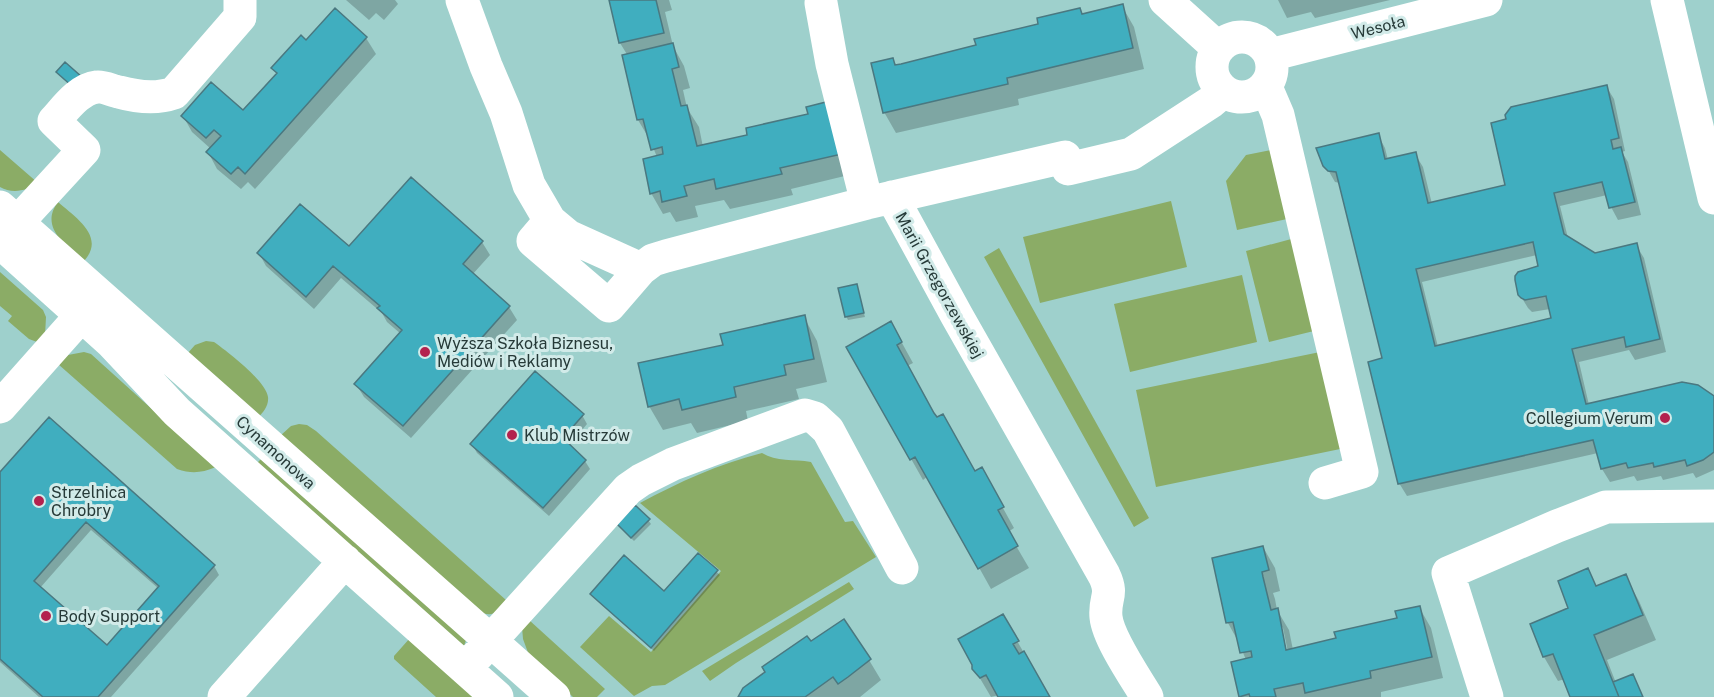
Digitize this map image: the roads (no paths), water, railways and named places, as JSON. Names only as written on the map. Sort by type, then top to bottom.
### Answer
[{"type":"street","points":[[4,228],[84,150],[54,121],[74,99],[98,86],[125,94],[162,98],[174,93],[240,17],[240,0]]},
{"type":"street","points":[[462,0],[506,113],[530,185],[550,221],[568,236],[641,269]]},
{"type":"street","points":[[1165,0],[1218,48]]},
{"type":"street","name":"Wesoła","points":[[1270,55],[1486,0]]},
{"type":"street","points":[[1667,0],[1714,198]]},
{"type":"street","points":[[550,221],[533,241],[609,306],[641,269],[653,260],[879,200],[832,64],[819,1]]},
{"type":"street","points":[[1240,36],[1252,38],[1263,44],[1270,55],[1273,66],[1271,77],[1266,87],[1257,94],[1234,97],[1215,82],[1212,71],[1213,59],[1218,48],[1228,40],[1240,36]]},
{"type":"street","points":[[1266,87],[1278,115],[1362,472],[1325,483]]},
{"type":"street","name":"Marii Grzegorzewskiej","points":[[1147,697],[1110,634],[1106,617],[1110,587],[1104,575],[968,337],[879,200],[1065,157],[1068,169],[1119,158],[1141,147],[1211,102],[1224,91]]},
{"type":"street","name":"Cynamonowa","points":[[4,228],[90,305],[554,697]]},
{"type":"street","points":[[0,407],[90,305]]},
{"type":"street","name":"Cynamonowa","points":[[90,305],[111,342],[177,412],[497,697]]},
{"type":"street","points":[[465,669],[601,518],[634,485],[673,464],[805,415],[815,418],[828,430],[902,568]]},
{"type":"street","points":[[1487,697],[1448,573],[1606,507],[1714,506]]},
{"type":"street","points":[[224,697],[345,561]]},
{"type":"place","name":"Wyższa Szkoła Biznesu, Mediów i Reklamy","points":[[425,352]]},
{"type":"place","name":"Collegium Verum","points":[[1665,418]]},
{"type":"place","name":"Klub Mistrzów","points":[[512,435]]},
{"type":"place","name":"Strzelnica Chrobry","points":[[39,501]]},
{"type":"place","name":"Body Support","points":[[46,616]]}]
